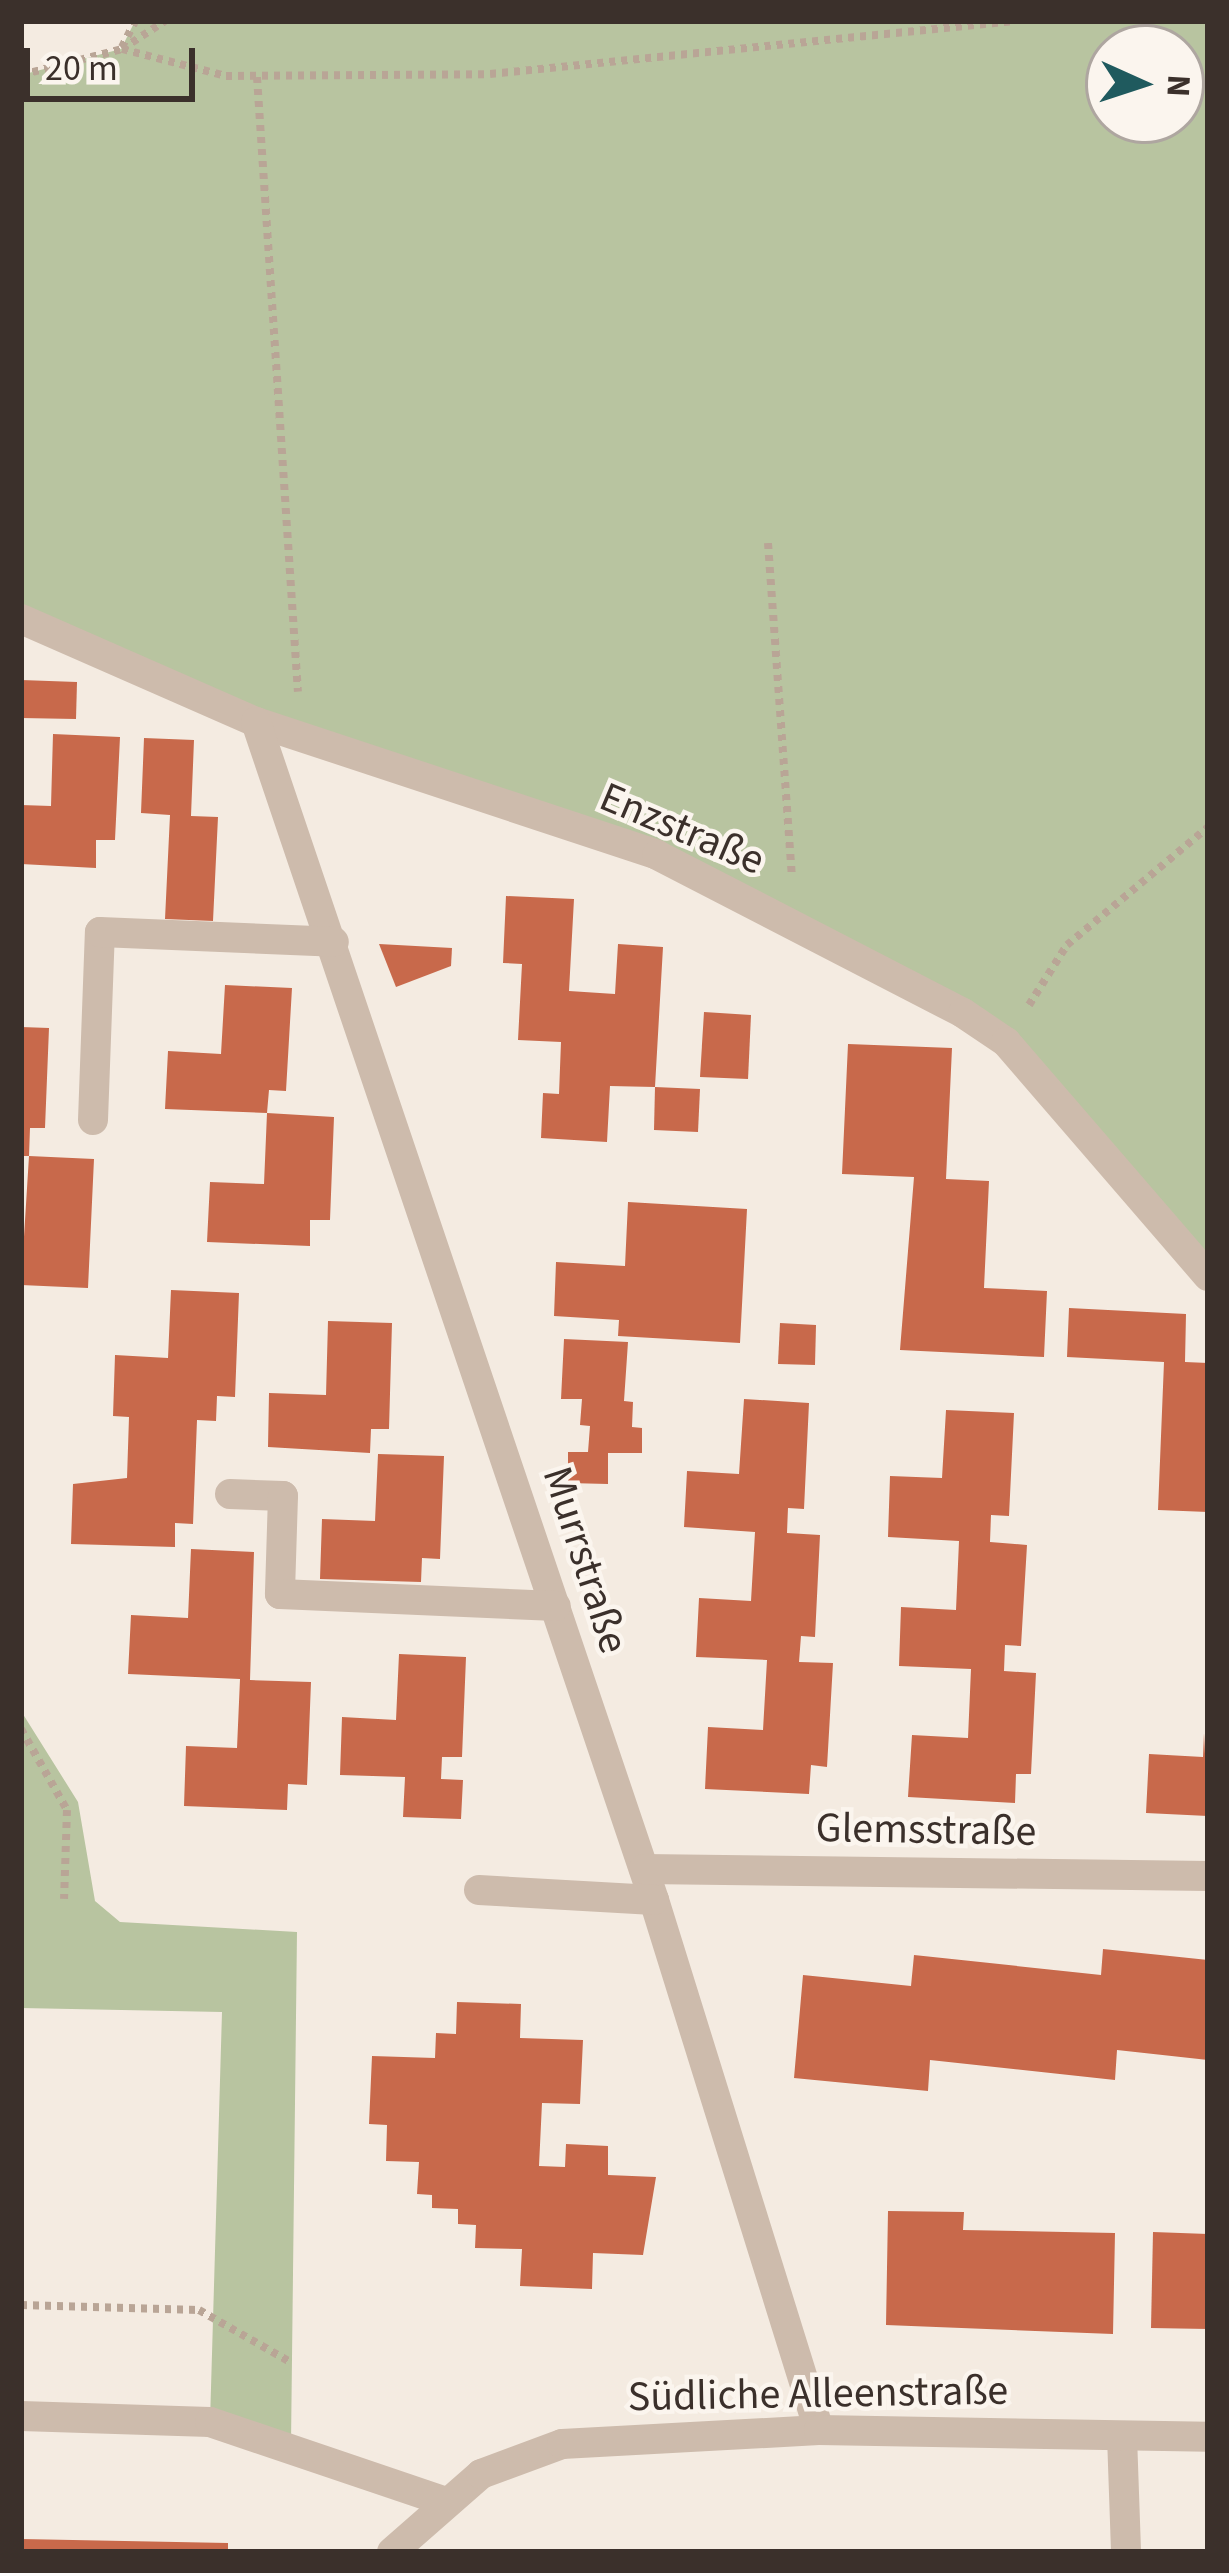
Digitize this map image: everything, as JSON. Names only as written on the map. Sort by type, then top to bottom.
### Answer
[{"type":"street","name":"Enzstraße","points":[[21,619],[256,722],[657,855],[1006,1042],[1208,1276]]},
{"type":"street","name":"Murrstraße","points":[[256,722],[644,1869],[819,2430]]},
{"type":"street","points":[[93,1120],[100,932],[334,942]]},
{"type":"street","points":[[230,1494],[283,1496],[280,1594],[556,1606]]},
{"type":"street","name":"Glemsstraße","points":[[644,1869],[1208,1876]]},
{"type":"street","points":[[479,1890],[654,1900]]},
{"type":"street","points":[[21,2416],[210,2422],[443,2501]]},
{"type":"street","name":"Südliche Alleenstraße","points":[[392,2552],[443,2501],[482,2474],[562,2444],[819,2430],[1208,2437]]},
{"type":"street","points":[[1122,2436],[1126,2552]]},
{"type":"path","points":[[122,49],[135,21]]},
{"type":"path","points":[[21,75],[122,49],[165,21]]},
{"type":"path","points":[[122,49],[257,77],[490,74],[1014,21]]},
{"type":"path","points":[[257,77],[301,736]]},
{"type":"path","points":[[768,542],[795,926]]},
{"type":"path","points":[[1006,1042],[1067,944],[1208,827]]},
{"type":"path","points":[[21,1729],[68,1810],[64,1899]]},
{"type":"path","points":[[21,2305],[200,2311],[292,2363]]},
{"type":"green space","points":[[135,21],[1208,21],[1208,1276],[1006,1042],[657,855],[256,722],[21,608],[21,75],[121,49]]},
{"type":"green space","points":[[21,1711],[78,1802],[95,1901],[120,1922],[297,1932],[291,2444],[210,2422],[222,2012],[21,2008]]},
{"type":"building","points":[[21,680],[77,682],[76,719],[21,718]]},
{"type":"building","points":[[53,734],[120,737],[115,840],[96,840],[96,868],[21,864],[21,805],[51,806]]},
{"type":"building","points":[[144,738],[194,740],[191,816],[218,817],[213,921],[165,919],[170,815],[141,813]]},
{"type":"building","points":[[506,896],[574,899],[569,991],[615,994],[618,944],[663,947],[655,1087],[610,1086],[607,1142],[541,1138],[543,1093],[559,1094],[561,1042],[518,1040],[522,964],[503,963]]},
{"type":"building","points":[[379,944],[452,948],[451,966],[396,987]]},
{"type":"building","points":[[225,985],[292,988],[286,1091],[269,1090],[267,1113],[165,1109],[168,1051],[221,1054]]},
{"type":"building","points":[[704,1012],[751,1015],[748,1079],[700,1077]]},
{"type":"building","points":[[21,1027],[49,1028],[45,1128],[30,1128],[29,1156],[21,1156]]},
{"type":"building","points":[[848,1044],[952,1048],[946,1179],[989,1181],[984,1288],[1047,1291],[1044,1357],[900,1350],[914,1177],[842,1174]]},
{"type":"building","points":[[655,1087],[700,1089],[698,1132],[654,1130]]},
{"type":"building","points":[[267,1113],[334,1117],[330,1220],[310,1220],[310,1246],[207,1242],[210,1182],[264,1184]]},
{"type":"building","points":[[29,1156],[94,1159],[88,1288],[21,1285]]},
{"type":"building","points":[[628,1202],[747,1209],[740,1343],[618,1336],[619,1320],[554,1316],[556,1262],[625,1266]]},
{"type":"building","points":[[171,1290],[239,1293],[235,1397],[217,1396],[216,1421],[197,1420],[193,1524],[175,1523],[175,1547],[71,1544],[73,1484],[127,1478],[129,1417],[113,1416],[115,1355],[168,1358]]},
{"type":"building","points":[[1069,1308],[1186,1314],[1185,1362],[1208,1363],[1208,1512],[1158,1510],[1164,1362],[1067,1357]]},
{"type":"building","points":[[328,1321],[392,1323],[389,1429],[371,1429],[370,1453],[268,1447],[269,1393],[326,1395]]},
{"type":"building","points":[[780,1323],[816,1325],[815,1365],[778,1364]]},
{"type":"building","points":[[564,1339],[628,1342],[624,1401],[633,1402],[632,1427],[642,1428],[642,1453],[608,1453],[608,1484],[568,1483],[568,1452],[588,1452],[590,1426],[580,1425],[582,1399],[561,1399]]},
{"type":"building","points":[[744,1399],[809,1403],[804,1509],[788,1508],[787,1533],[820,1535],[815,1637],[801,1636],[799,1662],[833,1663],[827,1767],[811,1765],[809,1794],[705,1789],[708,1727],[763,1730],[767,1660],[696,1657],[699,1598],[751,1601],[755,1532],[684,1527],[687,1471],[739,1474]]},
{"type":"building","points":[[946,1410],[1014,1413],[1009,1516],[991,1515],[990,1542],[1027,1545],[1021,1646],[1005,1645],[1004,1671],[1036,1673],[1031,1774],[1016,1774],[1015,1803],[908,1797],[912,1735],[968,1738],[971,1669],[899,1666],[901,1607],[956,1610],[959,1541],[888,1537],[890,1476],[942,1478]]},
{"type":"building","points":[[378,1454],[444,1456],[440,1559],[422,1558],[421,1582],[320,1579],[322,1519],[375,1521]]},
{"type":"building","points":[[191,1549],[254,1552],[250,1680],[311,1682],[307,1785],[288,1784],[287,1810],[184,1806],[186,1746],[237,1748],[240,1679],[128,1674],[131,1615],[188,1618]]},
{"type":"building","points":[[399,1654],[466,1657],[462,1757],[442,1757],[441,1779],[463,1780],[461,1819],[403,1817],[405,1777],[340,1775],[342,1717],[396,1720]]},
{"type":"building","points":[[1204,1733],[1208,1816],[1146,1813],[1149,1754],[1203,1757]]},
{"type":"building","points":[[1103,1949],[1208,1960],[1208,2060],[1117,2050],[1115,2080],[930,2060],[928,2091],[794,2078],[803,1975],[911,1986],[914,1955],[1101,1975]]},
{"type":"building","points":[[457,2002],[521,2004],[520,2038],[583,2040],[580,2104],[542,2103],[539,2166],[565,2167],[566,2144],[608,2146],[608,2175],[656,2177],[643,2255],[593,2253],[592,2289],[520,2286],[522,2249],[475,2248],[476,2225],[458,2224],[458,2209],[432,2208],[432,2195],[417,2194],[419,2162],[386,2161],[387,2125],[369,2124],[372,2056],[435,2058],[436,2033],[456,2034]]},
{"type":"building","points":[[888,2211],[964,2212],[963,2230],[1115,2233],[1113,2334],[886,2325]]},
{"type":"building","points":[[1153,2232],[1208,2234],[1208,2329],[1151,2328]]},
{"type":"building","points":[[21,2539],[228,2543],[228,2552],[21,2552]]}]
